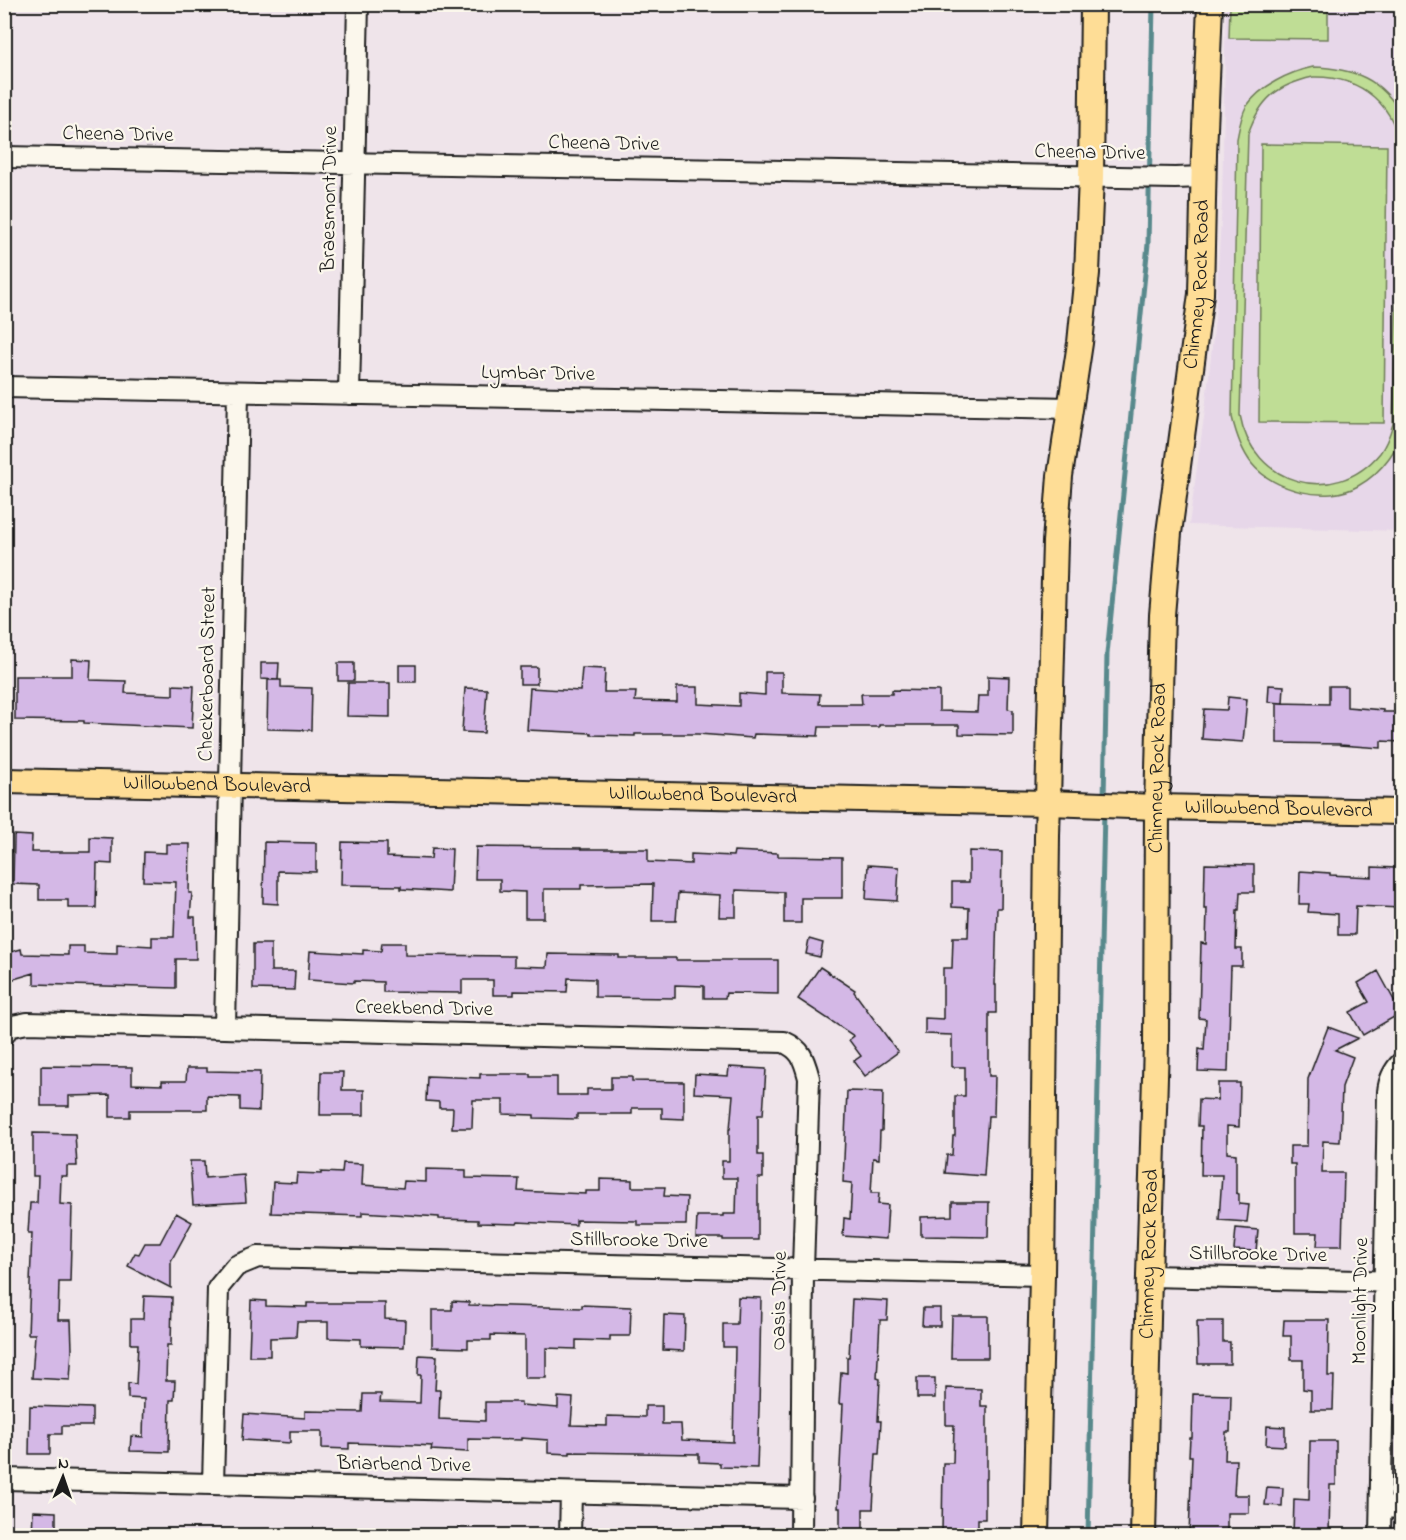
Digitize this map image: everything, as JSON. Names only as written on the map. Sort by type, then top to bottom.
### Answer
[{"type":"main road","points":[[1036,1536],[1055,542],[1060,476],[1080,343],[1087,273],[1091,177],[1093,4]]},
{"type":"main road","name":"Chimney Rock Road","points":[[1143,1536],[1156,1044],[1157,807],[1162,615],[1169,533],[1201,294],[1210,4]]},
{"type":"main road","name":"Willowbend Boulevard","points":[[4,781],[1401,812]]},
{"type":"street","name":"Braesmont Drive","points":[[350,394],[358,4]]},
{"type":"street","name":"Cheena Drive","points":[[4,157],[1091,177],[1203,177]]},
{"type":"street","name":"Lymbar Drive","points":[[4,387],[1071,408]]},
{"type":"street","name":"Checkerboard Street","points":[[225,1028],[238,392]]},
{"type":"street","name":"Creekbend Drive","points":[[4,1035],[8,1027],[27,1023],[784,1042],[796,1047],[805,1060],[806,1066]]},
{"type":"street","name":"Moonlight Drive","points":[[1380,1536],[1393,1282],[1388,1092],[1389,1082],[1398,1065]]},
{"type":"street","name":"Oasis Drive","points":[[801,1536],[803,1269],[809,1078],[806,1066]]},
{"type":"street","name":"Stillbrooke Drive","points":[[213,1484],[218,1288],[236,1266],[258,1257],[1042,1275]]},
{"type":"street","name":"Stillbrooke Drive","points":[[1149,1276],[1393,1282]]},
{"type":"street","name":"Briarbend Drive","points":[[4,1479],[802,1498]]},
{"type":"street","points":[[570,1536],[571,1493]]},
{"type":"street","points":[[1381,1508],[1401,1508]]},
{"type":"shaded area","points":[[1226,5],[1401,5],[1401,531],[1189,525],[1215,320],[1222,203]]},
{"type":"green space","points":[[1230,5],[1328,5],[1328,39],[1229,38]]},
{"type":"green space","points":[[1328,68],[1354,73],[1365,78],[1386,93],[1402,116],[1401,434],[1389,458],[1371,477],[1358,486],[1331,494],[1302,492],[1287,488],[1262,473],[1245,453],[1232,417],[1239,127],[1246,107],[1252,99],[1267,86],[1304,69]],"holes":[[[1313,77],[1331,78],[1362,88],[1374,97],[1385,109],[1398,138],[1400,155],[1393,424],[1380,453],[1361,470],[1340,480],[1319,484],[1297,481],[1277,472],[1260,458],[1248,439],[1240,415],[1248,134],[1258,111],[1280,89]]]},
{"type":"green space","points":[[1261,144],[1387,146],[1384,423],[1259,422]]},
{"type":"building","points":[[72,659],[91,660],[90,680],[126,681],[125,693],[173,695],[173,685],[194,686],[192,728],[84,723],[84,721],[15,720],[15,676],[72,676]]},
{"type":"building","points":[[261,663],[279,663],[278,680],[261,679]]},
{"type":"building","points":[[338,663],[354,663],[354,681],[338,681]]},
{"type":"building","points":[[399,665],[416,665],[416,682],[399,682]]},
{"type":"building","points":[[520,667],[537,667],[537,684],[520,684]]},
{"type":"building","points":[[582,668],[605,669],[604,692],[636,692],[635,701],[677,702],[677,687],[698,687],[698,704],[739,706],[739,693],[765,695],[765,672],[782,672],[782,693],[820,694],[819,704],[862,704],[861,694],[892,694],[892,690],[939,691],[939,711],[977,712],[978,696],[988,696],[988,676],[1009,677],[1008,709],[1013,710],[1013,735],[959,734],[959,725],[819,727],[818,736],[754,734],[753,738],[698,734],[591,735],[591,733],[527,730],[530,688],[580,691]]},
{"type":"building","points":[[268,680],[281,680],[281,687],[312,688],[311,730],[267,729]]},
{"type":"building","points":[[348,683],[390,683],[390,717],[347,716]]},
{"type":"building","points":[[1269,685],[1284,686],[1283,703],[1268,702]]},
{"type":"building","points":[[1329,686],[1347,686],[1347,707],[1401,712],[1401,742],[1381,741],[1381,748],[1340,744],[1277,743],[1277,703],[1329,704]]},
{"type":"building","points":[[465,688],[487,689],[484,733],[462,732]]},
{"type":"building","points":[[1228,697],[1247,699],[1243,742],[1202,739],[1204,709],[1227,710]]},
{"type":"building","points":[[14,835],[32,836],[31,852],[90,852],[90,837],[112,838],[112,864],[97,863],[96,908],[68,908],[68,900],[39,900],[39,885],[13,884]]},
{"type":"building","points":[[264,842],[316,843],[316,872],[278,871],[278,904],[263,903]]},
{"type":"building","points":[[342,842],[387,843],[387,857],[431,859],[432,848],[452,849],[450,892],[401,889],[401,886],[341,885]]},
{"type":"building","points":[[166,844],[190,844],[189,893],[192,893],[190,917],[195,917],[196,959],[176,959],[176,988],[34,984],[34,973],[4,982],[4,954],[21,949],[22,954],[68,955],[68,946],[84,946],[84,953],[117,954],[117,944],[152,946],[152,937],[174,937],[176,882],[143,881],[144,852],[166,853]]},
{"type":"building","points":[[476,847],[648,849],[648,862],[691,864],[691,854],[733,856],[734,851],[778,853],[778,856],[842,857],[842,898],[801,898],[801,923],[784,923],[784,892],[736,890],[736,917],[719,917],[720,895],[678,893],[676,921],[652,921],[653,884],[581,885],[581,889],[544,889],[544,918],[525,918],[525,892],[500,891],[500,879],[475,879]]},
{"type":"building","points":[[969,851],[1002,852],[1001,908],[997,908],[996,1013],[989,1013],[989,1076],[995,1076],[994,1116],[988,1116],[984,1176],[945,1173],[947,1155],[952,1155],[953,1136],[955,1136],[955,1096],[965,1096],[965,1067],[952,1067],[952,1035],[925,1034],[925,1018],[943,1019],[943,968],[952,968],[953,937],[968,937],[969,908],[952,907],[952,882],[969,882]]},
{"type":"building","points":[[1205,864],[1254,865],[1254,892],[1240,892],[1239,910],[1237,910],[1236,949],[1242,949],[1242,966],[1231,966],[1228,1072],[1198,1071],[1199,1049],[1204,1050],[1206,1019],[1199,1018],[1201,943],[1206,944]]},
{"type":"building","points":[[868,865],[899,867],[897,901],[866,899]]},
{"type":"building","points":[[1372,867],[1396,868],[1396,871],[1401,871],[1401,908],[1356,906],[1355,935],[1338,935],[1338,914],[1308,912],[1309,904],[1299,904],[1300,871],[1372,877]]},
{"type":"building","points":[[809,939],[823,943],[820,957],[806,954]]},
{"type":"building","points":[[382,943],[405,943],[405,955],[514,956],[514,966],[547,967],[548,954],[619,955],[619,958],[676,958],[676,960],[778,960],[778,994],[726,993],[725,998],[704,998],[704,986],[675,985],[675,998],[595,997],[595,979],[568,978],[567,992],[514,991],[514,995],[493,995],[493,980],[462,980],[462,993],[383,992],[383,982],[308,980],[310,951],[363,954],[363,950],[381,951]]},
{"type":"building","points":[[253,944],[271,944],[271,971],[295,971],[294,990],[253,989]]},
{"type":"building","points":[[820,967],[855,990],[854,992],[898,1052],[865,1076],[854,1061],[861,1056],[849,1040],[854,1036],[798,999]]},
{"type":"building","points":[[1378,971],[1401,1013],[1363,1035],[1350,1012],[1369,1002],[1358,983]]},
{"type":"building","points":[[1328,1027],[1358,1038],[1335,1050],[1353,1057],[1342,1087],[1340,1142],[1323,1141],[1322,1173],[1344,1173],[1342,1246],[1317,1246],[1318,1233],[1295,1233],[1295,1164],[1290,1164],[1290,1146],[1307,1146],[1308,1079]]},
{"type":"building","points":[[41,1066],[132,1067],[132,1084],[162,1085],[162,1081],[186,1081],[187,1068],[207,1068],[207,1071],[260,1072],[259,1111],[240,1110],[240,1097],[207,1096],[207,1110],[130,1110],[130,1117],[110,1117],[110,1095],[69,1096],[69,1106],[41,1106]]},
{"type":"building","points":[[729,1067],[766,1069],[763,1115],[758,1115],[758,1155],[763,1155],[763,1178],[758,1178],[758,1240],[696,1238],[697,1216],[736,1214],[737,1178],[722,1178],[722,1161],[729,1161],[729,1129],[733,1095],[694,1093],[695,1074],[728,1076]]},
{"type":"building","points":[[321,1072],[343,1072],[342,1090],[364,1090],[364,1115],[320,1115]]},
{"type":"building","points":[[480,1074],[530,1074],[530,1077],[557,1077],[557,1095],[587,1095],[587,1089],[611,1089],[611,1077],[632,1077],[632,1081],[684,1082],[684,1119],[662,1118],[662,1108],[632,1108],[632,1114],[577,1114],[577,1119],[534,1118],[534,1115],[503,1114],[503,1100],[473,1100],[472,1128],[452,1128],[453,1108],[439,1108],[439,1102],[426,1101],[427,1076],[480,1078]]},
{"type":"building","points":[[1218,1083],[1240,1083],[1239,1127],[1227,1126],[1227,1153],[1236,1154],[1236,1193],[1239,1194],[1239,1204],[1249,1205],[1247,1222],[1219,1220],[1222,1175],[1201,1175],[1202,1126],[1198,1126],[1199,1099],[1218,1100]]},
{"type":"building","points":[[847,1091],[883,1092],[879,1159],[873,1158],[871,1193],[879,1193],[878,1204],[888,1205],[886,1239],[843,1236],[844,1218],[850,1219],[852,1183],[843,1182]]},
{"type":"building","points":[[33,1133],[75,1134],[77,1166],[67,1166],[67,1176],[61,1176],[60,1204],[72,1205],[70,1282],[59,1282],[58,1320],[71,1320],[70,1380],[32,1378],[35,1334],[28,1334],[32,1233],[28,1233],[30,1203],[37,1203],[38,1176],[33,1176]]},
{"type":"building","points":[[190,1161],[204,1161],[205,1178],[244,1175],[246,1202],[193,1205]]},
{"type":"building","points":[[343,1163],[363,1164],[362,1185],[403,1188],[404,1181],[426,1182],[426,1169],[466,1170],[466,1178],[519,1179],[518,1191],[586,1194],[586,1191],[600,1191],[600,1179],[632,1180],[632,1187],[665,1187],[664,1196],[687,1197],[686,1225],[637,1225],[637,1221],[576,1220],[576,1225],[518,1222],[517,1224],[478,1223],[478,1220],[362,1212],[362,1216],[271,1213],[273,1182],[296,1183],[297,1173],[342,1173]]},
{"type":"building","points":[[952,1202],[989,1202],[988,1237],[921,1236],[921,1217],[952,1216]]},
{"type":"building","points":[[176,1213],[192,1222],[171,1261],[171,1288],[128,1266],[135,1253],[139,1254],[145,1243],[160,1243]]},
{"type":"building","points":[[1236,1228],[1258,1230],[1256,1251],[1234,1250]]},
{"type":"building","points":[[144,1296],[172,1297],[171,1345],[167,1345],[166,1381],[175,1381],[174,1400],[170,1400],[169,1452],[130,1451],[131,1436],[143,1437],[144,1399],[128,1398],[128,1383],[136,1384],[138,1344],[131,1344],[131,1319],[143,1319]]},
{"type":"building","points":[[738,1297],[761,1298],[757,1468],[720,1467],[720,1463],[699,1462],[699,1454],[548,1453],[548,1440],[521,1438],[521,1440],[468,1439],[468,1452],[431,1450],[432,1446],[349,1443],[349,1449],[322,1448],[322,1431],[290,1431],[290,1443],[242,1440],[244,1414],[305,1418],[305,1411],[362,1412],[363,1394],[381,1394],[380,1402],[420,1403],[419,1355],[437,1356],[435,1390],[440,1390],[439,1419],[485,1421],[485,1402],[521,1402],[521,1405],[558,1408],[558,1397],[573,1398],[571,1425],[607,1426],[607,1416],[645,1417],[645,1406],[662,1406],[662,1424],[681,1424],[682,1440],[733,1442],[735,1347],[723,1347],[723,1324],[737,1324]]},
{"type":"building","points":[[852,1299],[888,1301],[887,1320],[880,1320],[877,1378],[880,1379],[878,1421],[881,1421],[879,1454],[876,1454],[873,1509],[863,1509],[863,1536],[840,1536],[840,1508],[838,1508],[843,1404],[839,1404],[841,1372],[847,1373],[847,1357],[849,1357]]},
{"type":"building","points":[[251,1300],[266,1301],[266,1306],[307,1307],[307,1303],[385,1303],[385,1319],[405,1320],[404,1347],[361,1346],[361,1339],[328,1338],[328,1322],[297,1322],[296,1337],[270,1338],[270,1356],[249,1356]]},
{"type":"building","points":[[452,1301],[469,1302],[469,1305],[631,1307],[630,1336],[610,1336],[610,1341],[576,1340],[576,1349],[546,1348],[546,1378],[525,1378],[525,1336],[491,1335],[491,1340],[468,1340],[468,1348],[432,1347],[432,1310],[452,1310]]},
{"type":"building","points":[[923,1308],[940,1308],[940,1326],[922,1326]]},
{"type":"building","points":[[664,1315],[685,1316],[684,1351],[663,1350]]},
{"type":"building","points":[[952,1316],[988,1316],[988,1358],[951,1358]]},
{"type":"building","points":[[1284,1320],[1329,1320],[1328,1376],[1334,1376],[1333,1410],[1311,1410],[1311,1390],[1303,1389],[1303,1360],[1291,1360],[1291,1336],[1283,1336]]},
{"type":"building","points":[[1197,1321],[1223,1321],[1223,1342],[1230,1342],[1230,1364],[1198,1364]]},
{"type":"building","points":[[917,1378],[935,1378],[935,1398],[917,1398]]},
{"type":"building","points":[[946,1388],[981,1389],[981,1406],[987,1406],[985,1519],[978,1519],[978,1534],[942,1534],[943,1463],[953,1463],[954,1425],[946,1425]]},
{"type":"building","points":[[1193,1394],[1231,1395],[1230,1432],[1226,1432],[1225,1460],[1236,1460],[1234,1495],[1249,1495],[1249,1513],[1227,1513],[1227,1536],[1189,1536],[1192,1456],[1189,1456],[1190,1438],[1192,1438]]},
{"type":"building","points":[[30,1406],[92,1408],[92,1426],[62,1426],[62,1434],[50,1434],[50,1454],[29,1454]]},
{"type":"building","points":[[1267,1426],[1285,1427],[1285,1446],[1266,1445]]},
{"type":"building","points":[[1310,1441],[1336,1441],[1336,1485],[1330,1485],[1329,1536],[1293,1536],[1294,1499],[1309,1500]]},
{"type":"building","points":[[1267,1487],[1283,1488],[1282,1506],[1265,1505]]},
{"type":"building","points":[[33,1511],[56,1512],[56,1536],[32,1536]]},
{"type":"waterway","points":[[1104,799],[1107,654],[1148,244],[1153,4]]},
{"type":"waterway","points":[[1088,1536],[1104,811]]}]
